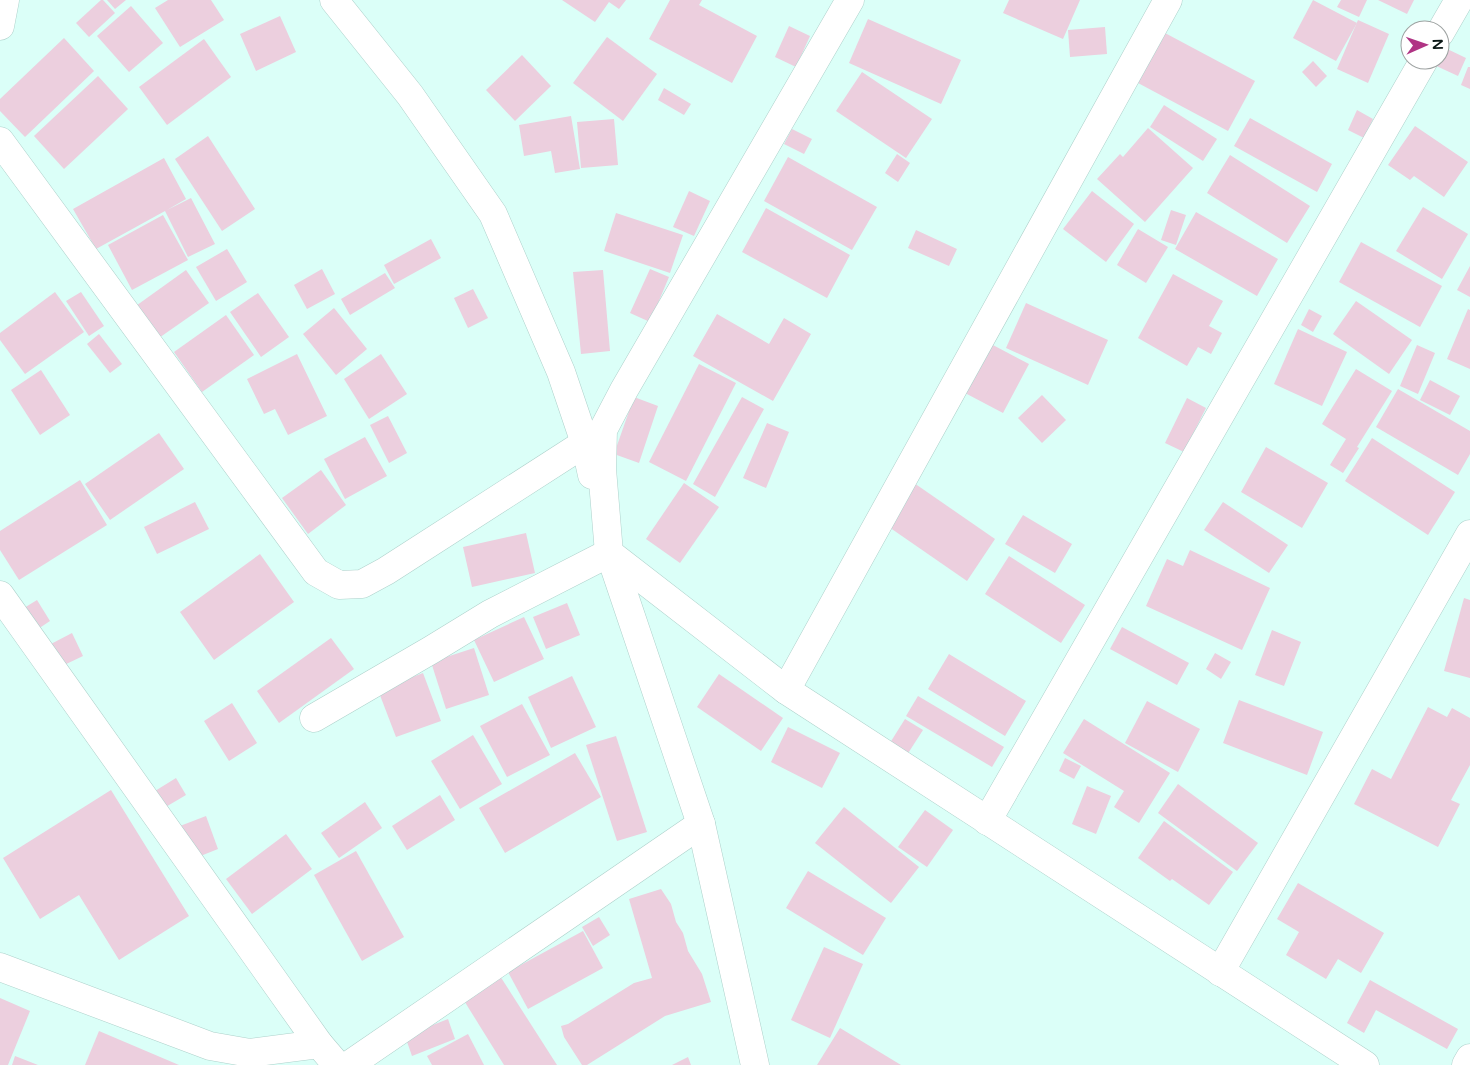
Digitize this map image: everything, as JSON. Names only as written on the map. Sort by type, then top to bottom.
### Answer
[{"type":"street","points":[[0,26],[5,0]]},
{"type":"street","points":[[334,0],[410,95],[493,214],[561,372],[585,443],[609,553],[701,824],[755,1065]]},
{"type":"street","points":[[850,0],[624,390],[604,430],[602,468],[609,553],[786,690],[1365,1065]]},
{"type":"street","points":[[786,690],[1168,0]]},
{"type":"street","points":[[1447,20],[1459,0]]},
{"type":"street","points":[[987,821],[1418,70]]},
{"type":"street","points":[[0,141],[316,572],[338,585],[362,584],[386,571],[585,443]]},
{"type":"street","points":[[1220,972],[1470,534]]},
{"type":"street","points":[[314,718],[490,614],[609,553]]},
{"type":"street","points":[[0,595],[319,1044],[337,1065]]},
{"type":"street","points":[[348,1065],[701,824]]},
{"type":"street","points":[[0,967],[210,1046],[250,1053],[319,1044]]},
{"type":"street","points":[[1466,1065],[1470,1058]]},
{"type":"building","points":[[101,0],[115,13],[89,37],[76,23]]},
{"type":"building","points":[[107,0],[126,0],[115,9]]},
{"type":"building","points":[[168,0],[211,0],[224,20],[180,47],[155,8]]},
{"type":"building","points":[[562,0],[626,0],[619,9],[609,2],[595,22]]},
{"type":"building","points":[[670,0],[702,0],[699,5],[757,36],[732,83],[649,39]]},
{"type":"building","points":[[1009,0],[1080,0],[1063,39],[1003,13]]},
{"type":"building","points":[[1313,0],[1357,23],[1336,61],[1293,38]]},
{"type":"building","points":[[1341,0],[1367,0],[1359,17],[1337,7]]},
{"type":"building","points":[[1378,0],[1414,0],[1407,14]]},
{"type":"building","points":[[131,6],[163,43],[129,72],[97,36]]},
{"type":"building","points":[[280,16],[296,52],[256,71],[240,34]]},
{"type":"building","points":[[868,19],[961,60],[941,104],[849,63]]},
{"type":"building","points":[[1358,20],[1389,34],[1368,83],[1337,69]]},
{"type":"building","points":[[789,26],[810,36],[796,67],[775,57]]},
{"type":"building","points":[[1105,27],[1107,54],[1070,57],[1068,30]]},
{"type":"building","points":[[1165,33],[1255,81],[1228,131],[1138,83]]},
{"type":"building","points":[[607,37],[657,74],[623,121],[573,83]]},
{"type":"building","points":[[64,38],[94,71],[25,137],[0,111],[0,99]]},
{"type":"building","points":[[204,39],[231,77],[167,125],[139,87]]},
{"type":"building","points":[[1450,50],[1466,58],[1458,76],[1445,70],[1450,70]]},
{"type":"building","points":[[522,55],[551,86],[515,121],[486,90]]},
{"type":"building","points":[[1313,61],[1327,76],[1316,87],[1302,72]]},
{"type":"building","points":[[1468,67],[1470,67],[1470,89],[1461,85]]},
{"type":"building","points":[[862,72],[932,119],[906,158],[836,111]]},
{"type":"building","points":[[98,76],[128,109],[64,169],[34,136]]},
{"type":"building","points":[[664,88],[691,104],[684,115],[658,100]]},
{"type":"building","points":[[1164,105],[1217,139],[1203,161],[1150,127]]},
{"type":"building","points":[[1357,110],[1373,119],[1364,138],[1348,130]]},
{"type":"building","points":[[571,116],[580,169],[555,173],[551,151],[524,156],[519,125]]},
{"type":"building","points":[[1250,118],[1332,164],[1317,192],[1234,146]]},
{"type":"building","points":[[614,119],[618,165],[581,168],[577,122]]},
{"type":"building","points":[[1415,126],[1468,162],[1444,197],[1414,176],[1410,180],[1388,165]]},
{"type":"building","points":[[1148,128],[1193,168],[1145,222],[1097,179],[1120,154],[1123,157]]},
{"type":"building","points":[[792,129],[812,139],[804,154],[784,144]]},
{"type":"building","points":[[208,136],[255,209],[222,231],[175,159]]},
{"type":"building","points":[[897,154],[910,163],[898,182],[885,173]]},
{"type":"building","points":[[1230,155],[1310,206],[1287,243],[1207,193]]},
{"type":"building","points":[[788,157],[877,207],[852,250],[764,201]]},
{"type":"building","points":[[164,158],[186,199],[167,210],[191,198],[215,244],[188,257],[165,211],[96,249],[73,209]]},
{"type":"building","points":[[689,191],[710,201],[694,236],[673,227]]},
{"type":"building","points":[[1092,191],[1134,224],[1106,262],[1063,229]]},
{"type":"building","points":[[1423,207],[1468,234],[1442,279],[1396,251]]},
{"type":"building","points":[[766,208],[850,255],[827,298],[742,252]]},
{"type":"building","points":[[1171,210],[1186,215],[1176,245],[1161,240]]},
{"type":"building","points":[[1196,212],[1278,259],[1257,296],[1175,249]]},
{"type":"building","points":[[616,213],[683,235],[670,273],[604,251]]},
{"type":"building","points":[[163,215],[188,260],[132,290],[108,245]]},
{"type":"building","points":[[1138,229],[1168,247],[1146,283],[1117,265]]},
{"type":"building","points":[[916,230],[957,249],[949,266],[908,248]]},
{"type":"building","points":[[431,239],[441,258],[394,284],[384,265]]},
{"type":"building","points":[[1361,242],[1442,286],[1420,327],[1339,282]]},
{"type":"building","points":[[227,249],[247,282],[216,301],[196,267]]},
{"type":"building","points":[[1470,266],[1470,297],[1457,290]]},
{"type":"building","points":[[322,269],[335,294],[307,309],[294,285]]},
{"type":"building","points":[[650,269],[669,277],[650,322],[630,313]]},
{"type":"building","points":[[186,270],[209,303],[156,340],[133,308]]},
{"type":"building","points":[[603,270],[610,351],[581,354],[573,272]]},
{"type":"building","points":[[385,273],[395,288],[350,315],[341,299]]},
{"type":"building","points":[[1173,274],[1223,301],[1209,326],[1222,333],[1211,354],[1198,347],[1187,366],[1138,338]]},
{"type":"building","points":[[473,289],[488,318],[468,328],[454,298]]},
{"type":"building","points":[[55,292],[84,332],[25,374],[0,340],[0,333]]},
{"type":"building","points":[[81,292],[104,326],[89,336],[66,301]]},
{"type":"building","points":[[258,293],[289,337],[261,357],[230,312]]},
{"type":"building","points":[[1356,301],[1412,340],[1389,374],[1333,334]]},
{"type":"building","points":[[1026,303],[1108,340],[1088,385],[1006,348]]},
{"type":"building","points":[[334,308],[367,349],[336,375],[303,334]]},
{"type":"building","points":[[1309,309],[1322,316],[1313,332],[1301,325]]},
{"type":"building","points":[[1468,309],[1470,310],[1470,369],[1447,359]]},
{"type":"building","points":[[717,314],[769,344],[784,318],[811,334],[773,401],[693,356]]},
{"type":"building","points":[[226,315],[254,355],[202,392],[174,352]]},
{"type":"building","points":[[1298,329],[1347,352],[1322,406],[1274,384]]},
{"type":"building","points":[[99,334],[122,364],[110,373],[87,344]]},
{"type":"building","points":[[991,344],[1029,364],[1003,413],[965,393]]},
{"type":"building","points":[[1417,345],[1435,353],[1418,394],[1400,386]]},
{"type":"building","points":[[297,354],[327,416],[288,435],[275,409],[264,414],[247,379]]},
{"type":"building","points":[[381,354],[407,394],[369,419],[344,379]]},
{"type":"building","points":[[699,364],[736,383],[686,481],[649,462]]},
{"type":"building","points":[[1356,369],[1392,391],[1343,473],[1330,465],[1346,439],[1322,424]]},
{"type":"building","points":[[41,370],[70,415],[40,435],[11,390]]},
{"type":"building","points":[[1430,380],[1460,396],[1450,415],[1420,400]]},
{"type":"building","points":[[1398,389],[1470,431],[1470,454],[1458,475],[1376,427]]},
{"type":"building","points":[[1042,395],[1066,420],[1042,443],[1018,418]]},
{"type":"building","points":[[634,397],[658,406],[639,463],[614,454]]},
{"type":"building","points":[[742,397],[764,409],[715,497],[693,484]]},
{"type":"building","points":[[1187,398],[1206,408],[1184,452],[1165,443]]},
{"type":"building","points":[[388,416],[407,453],[389,463],[370,425]]},
{"type":"building","points":[[767,423],[789,432],[766,488],[743,478]]},
{"type":"building","points":[[159,433],[184,469],[110,520],[85,484]]},
{"type":"building","points":[[365,437],[387,476],[345,499],[324,459]]},
{"type":"building","points":[[1372,438],[1455,492],[1428,535],[1345,481]]},
{"type":"building","points":[[1266,447],[1328,483],[1302,528],[1241,492]]},
{"type":"building","points":[[321,470],[346,505],[308,534],[282,498]]},
{"type":"building","points":[[80,480],[107,525],[19,580],[0,550],[0,531]]},
{"type":"building","points":[[684,483],[719,507],[680,563],[646,539]]},
{"type":"building","points":[[914,483],[995,539],[967,581],[886,525]]},
{"type":"building","points":[[195,502],[209,529],[157,554],[144,527]]},
{"type":"building","points":[[1223,502],[1288,545],[1269,573],[1204,530]]},
{"type":"building","points":[[1023,515],[1072,544],[1055,573],[1005,544]]},
{"type":"building","points":[[526,533],[535,573],[472,587],[463,547]]},
{"type":"building","points":[[1190,550],[1270,588],[1242,650],[1146,606],[1167,559],[1183,566]]},
{"type":"building","points":[[260,554],[294,602],[214,660],[180,612]]},
{"type":"building","points":[[1009,556],[1085,605],[1061,643],[985,594]]},
{"type":"building","points":[[1464,598],[1470,600],[1470,678],[1444,671]]},
{"type":"building","points":[[37,600],[50,621],[38,629],[24,608]]},
{"type":"building","points":[[567,603],[580,635],[546,649],[533,617]]},
{"type":"building","points":[[524,617],[544,659],[494,682],[474,640]]},
{"type":"building","points":[[1122,627],[1189,663],[1177,685],[1110,649]]},
{"type":"building","points":[[1272,630],[1301,642],[1284,686],[1255,675]]},
{"type":"building","points":[[72,633],[83,656],[60,667],[49,645]]},
{"type":"building","points":[[331,638],[354,669],[279,723],[257,691]]},
{"type":"building","points":[[474,648],[489,695],[446,709],[431,662]]},
{"type":"building","points":[[1215,653],[1231,662],[1221,679],[1206,669]]},
{"type":"building","points":[[949,654],[1026,701],[1005,736],[928,689]]},
{"type":"building","points":[[423,673],[441,721],[396,737],[378,690]]},
{"type":"building","points":[[719,674],[783,718],[761,751],[697,707]]},
{"type":"building","points":[[572,676],[596,727],[551,748],[528,697]]},
{"type":"building","points":[[918,696],[1004,747],[992,767],[906,716]]},
{"type":"building","points":[[1239,700],[1323,732],[1307,775],[1223,743]]},
{"type":"building","points":[[1147,701],[1200,729],[1178,772],[1125,743]]},
{"type":"building","points":[[232,703],[257,743],[229,761],[204,721]]},
{"type":"building","points":[[522,704],[550,755],[507,777],[480,726]]},
{"type":"building","points":[[1428,707],[1447,717],[1452,708],[1470,718],[1470,765],[1451,800],[1460,804],[1438,847],[1354,804],[1372,769],[1391,779]]},
{"type":"building","points":[[905,719],[923,730],[905,758],[888,746]]},
{"type":"building","points":[[1084,719],[1170,773],[1139,823],[1114,807],[1124,791],[1063,753]]},
{"type":"building","points":[[788,727],[840,753],[822,788],[771,762]]},
{"type":"building","points":[[473,735],[502,784],[460,809],[431,761]]},
{"type":"building","points":[[616,736],[647,832],[617,841],[586,745]]},
{"type":"building","points":[[575,753],[601,797],[505,853],[479,808]]},
{"type":"building","points":[[1065,758],[1081,766],[1074,779],[1059,771]]},
{"type":"building","points":[[176,778],[186,795],[164,808],[155,791]]},
{"type":"building","points":[[1178,784],[1258,843],[1237,871],[1158,813]]},
{"type":"building","points":[[1087,786],[1111,796],[1096,834],[1072,824]]},
{"type":"building","points":[[111,790],[189,916],[119,960],[79,895],[40,919],[3,858]]},
{"type":"building","points":[[440,795],[455,820],[407,850],[392,826]]},
{"type":"building","points":[[365,802],[382,828],[339,858],[321,833]]},
{"type":"building","points":[[844,807],[919,867],[891,903],[815,843]]},
{"type":"building","points":[[925,810],[953,830],[927,867],[898,847]]},
{"type":"building","points":[[206,816],[218,849],[193,859],[180,826]]},
{"type":"building","points":[[1164,821],[1233,872],[1209,905],[1172,879],[1170,881],[1138,858]]},
{"type":"building","points":[[286,834],[312,869],[252,914],[226,879]]},
{"type":"building","points":[[356,851],[404,937],[362,961],[314,875]]},
{"type":"building","points":[[808,871],[886,918],[863,955],[786,908]]},
{"type":"building","points":[[1298,883],[1384,933],[1361,973],[1338,959],[1326,979],[1286,955],[1299,932],[1277,919]]},
{"type":"building","points":[[661,889],[671,904],[688,951],[702,974],[711,1002],[665,1016],[587,1065],[582,1065],[564,1037],[561,1026],[568,1024],[634,983],[652,978],[629,899]]},
{"type":"building","points":[[599,917],[610,935],[593,946],[582,927]]},
{"type":"building","points":[[583,931],[603,968],[528,1009],[508,972]]},
{"type":"building","points":[[824,947],[863,964],[830,1038],[791,1020]]},
{"type":"building","points":[[500,976],[557,1065],[504,1065],[463,999]]},
{"type":"building","points":[[1370,980],[1458,1029],[1447,1049],[1376,1010],[1364,1033],[1347,1023]]},
{"type":"building","points":[[0,998],[30,1011],[8,1065],[0,1065]]},
{"type":"building","points":[[448,1019],[455,1039],[412,1056],[405,1036]]},
{"type":"building","points":[[840,1028],[901,1065],[817,1065]]},
{"type":"building","points":[[99,1031],[179,1065],[85,1065]]},
{"type":"building","points":[[468,1034],[484,1065],[432,1065],[427,1056]]},
{"type":"building","points":[[15,1056],[38,1065],[12,1065]]},
{"type":"building","points":[[688,1057],[691,1065],[672,1065]]}]
